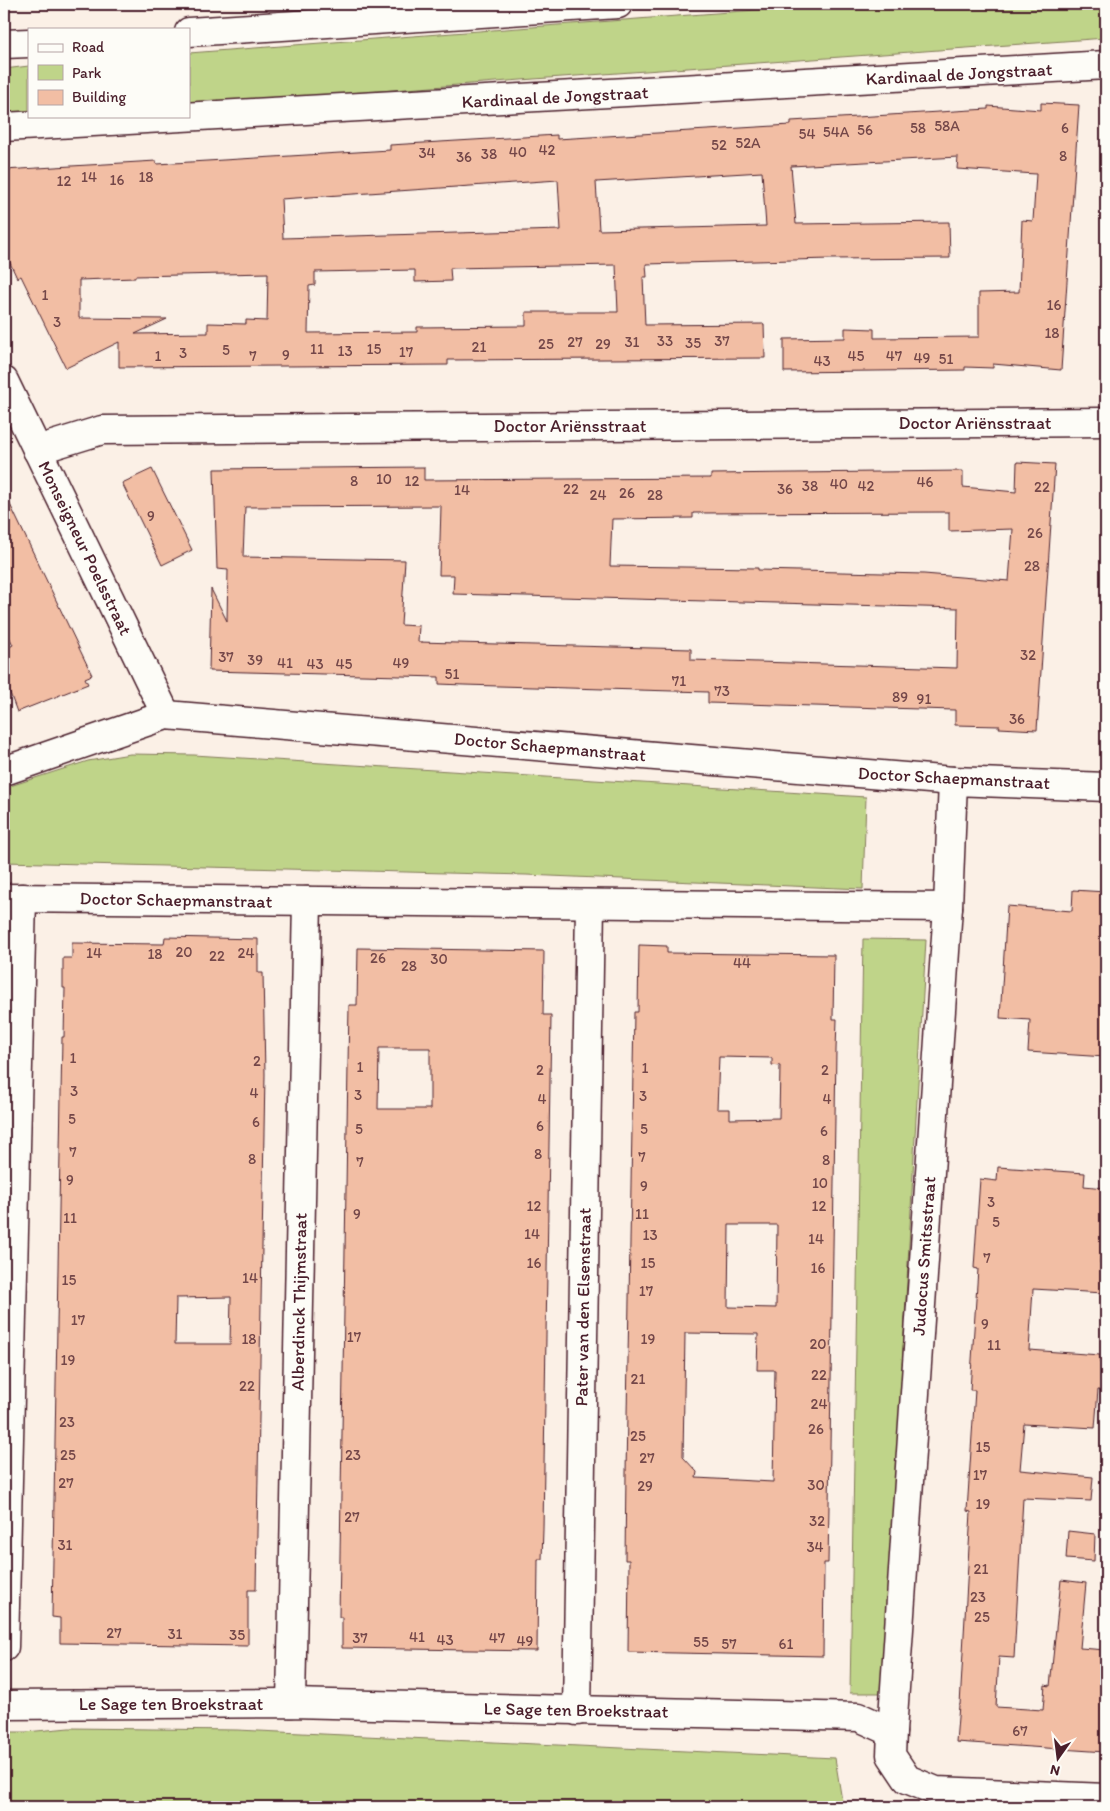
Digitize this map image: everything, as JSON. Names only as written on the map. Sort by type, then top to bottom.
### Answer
[{"type":"street","points":[[190,32],[618,4]]},
{"type":"street","points":[[4,44],[28,43]]},
{"type":"street","name":"Kardinaal de Jongstraat","points":[[190,117],[1106,65]]},
{"type":"street","name":"Kardinaal de Jongstraat","points":[[4,127],[164,118]]},
{"type":"street","name":"Monseigneur Poelsstraat","points":[[4,381],[166,715]]},
{"type":"street","name":"Doctor Ariënsstraat","points":[[37,450],[102,430],[1106,422]]},
{"type":"street","name":"Doctor Schaepmanstraat","points":[[4,771],[166,715],[953,781],[1106,786]]},
{"type":"street","name":"Judocus Smitsstraat","points":[[892,1732],[948,908],[953,781]]},
{"type":"street","points":[[4,1647],[13,898]]},
{"type":"street","name":"Doctor Schaepmanstraat","points":[[13,898],[948,908]]},
{"type":"street","name":"Alberdinck Thijmstraat","points":[[291,1703],[307,901]]},
{"type":"street","name":"Pater van den Elsenstraat","points":[[577,1711],[590,904]]},
{"type":"street","name":"Le Sage ten Broekstraat","points":[[4,1705],[291,1703],[858,1717],[892,1732]]},
{"type":"street","points":[[892,1732],[891,1755],[907,1779],[936,1791],[1106,1798]]},
{"type":"green space","points":[[835,4],[1106,4],[1106,38],[190,106],[190,53]]},
{"type":"green space","points":[[28,66],[28,116],[4,123],[4,69]]},
{"type":"green space","points":[[130,754],[194,755],[866,797],[863,889],[526,875],[4,862],[4,788],[88,761]]},
{"type":"green space","points":[[863,939],[926,940],[886,1656],[882,1693],[850,1693]]},
{"type":"green space","points":[[69,1728],[237,1730],[835,1758],[843,1807],[4,1807],[4,1732]]},
{"type":"building","points":[[1041,103],[1079,105],[1061,370],[993,364],[993,368],[965,367],[965,370],[784,372],[784,339],[845,338],[845,328],[874,329],[874,338],[979,337],[979,293],[1019,292],[1022,220],[1033,221],[1036,174],[957,169],[958,157],[791,166],[796,224],[949,222],[950,258],[646,264],[647,277],[643,277],[645,325],[764,324],[765,358],[448,360],[448,365],[119,367],[119,342],[66,368],[21,276],[17,278],[4,250],[4,170],[156,161],[157,164],[390,150],[390,145],[557,135],[557,139],[791,125],[791,121],[988,109],[988,106],[1041,110]],"holes":[[[762,172],[766,226],[599,230],[596,182]],[[558,180],[561,230],[283,238],[281,199]],[[616,265],[618,312],[526,312],[526,326],[417,327],[417,332],[308,333],[309,286],[315,285],[315,272],[415,270],[415,282],[451,281],[450,268]],[[268,273],[267,321],[246,320],[246,324],[208,323],[208,333],[135,334],[167,319],[79,318],[79,280],[135,278],[135,276]]]},
{"type":"building","points":[[1017,462],[1055,464],[1037,730],[999,728],[1000,726],[955,725],[955,710],[708,703],[708,692],[439,684],[439,677],[209,671],[211,589],[227,621],[228,570],[217,569],[214,469],[424,467],[424,480],[711,478],[711,474],[963,471],[963,487],[1016,492]],"holes":[[[441,506],[439,575],[454,575],[453,594],[958,608],[957,668],[691,660],[691,649],[418,642],[419,626],[401,625],[405,560],[243,557],[245,507]],[[949,512],[949,531],[1013,529],[1009,581],[924,574],[758,570],[758,568],[610,566],[612,519],[693,518],[693,513]]]},
{"type":"building","points":[[152,469],[192,550],[162,565],[122,483]]},
{"type":"building","points":[[4,492],[92,675],[85,678],[88,684],[17,712],[4,677],[4,650],[13,645],[4,626]]},
{"type":"building","points":[[1073,890],[1106,892],[1106,1057],[1028,1052],[1030,1020],[1000,1018],[1007,906],[1072,911]]},
{"type":"building","points":[[165,937],[258,939],[258,973],[263,973],[265,1074],[256,1590],[248,1590],[248,1646],[60,1643],[60,1618],[52,1617],[62,1037],[64,1037],[65,988],[63,988],[63,958],[72,958],[72,943],[164,944]],"holes":[[[231,1297],[230,1344],[175,1344],[176,1298]]]},
{"type":"building","points":[[639,945],[667,946],[667,953],[834,955],[833,1019],[837,1019],[828,1563],[824,1563],[823,1656],[628,1652],[629,1560],[625,1560],[626,1473],[634,1012],[638,1012]],"holes":[[[719,1057],[772,1058],[772,1065],[780,1066],[779,1118],[730,1119],[730,1109],[717,1109]],[[729,1225],[777,1225],[776,1308],[728,1307]],[[685,1333],[758,1334],[757,1370],[775,1370],[773,1482],[696,1478],[697,1472],[683,1457]]]},
{"type":"building","points":[[358,948],[544,951],[543,1015],[551,1015],[543,1529],[542,1559],[538,1559],[537,1651],[342,1648],[342,1617],[339,1617],[349,1005],[357,1005]],"holes":[[[379,1048],[430,1048],[430,1109],[378,1109]]]},
{"type":"building","points":[[998,1167],[1085,1173],[1084,1186],[1105,1188],[1100,1263],[1106,1263],[1104,1293],[1033,1289],[1029,1350],[1100,1355],[1100,1363],[1106,1363],[1105,1391],[1098,1390],[1095,1428],[1024,1424],[1020,1470],[1093,1477],[1091,1501],[1023,1498],[1014,1658],[999,1657],[996,1707],[1043,1710],[1045,1685],[1050,1686],[1061,1580],[1086,1583],[1080,1648],[1106,1650],[1106,1752],[956,1742],[960,1705],[971,1512],[967,1511],[975,1390],[970,1390],[978,1269],[974,1268],[980,1179],[997,1181]]},
{"type":"building","points":[[1068,1531],[1095,1534],[1094,1561],[1066,1559]]}]
